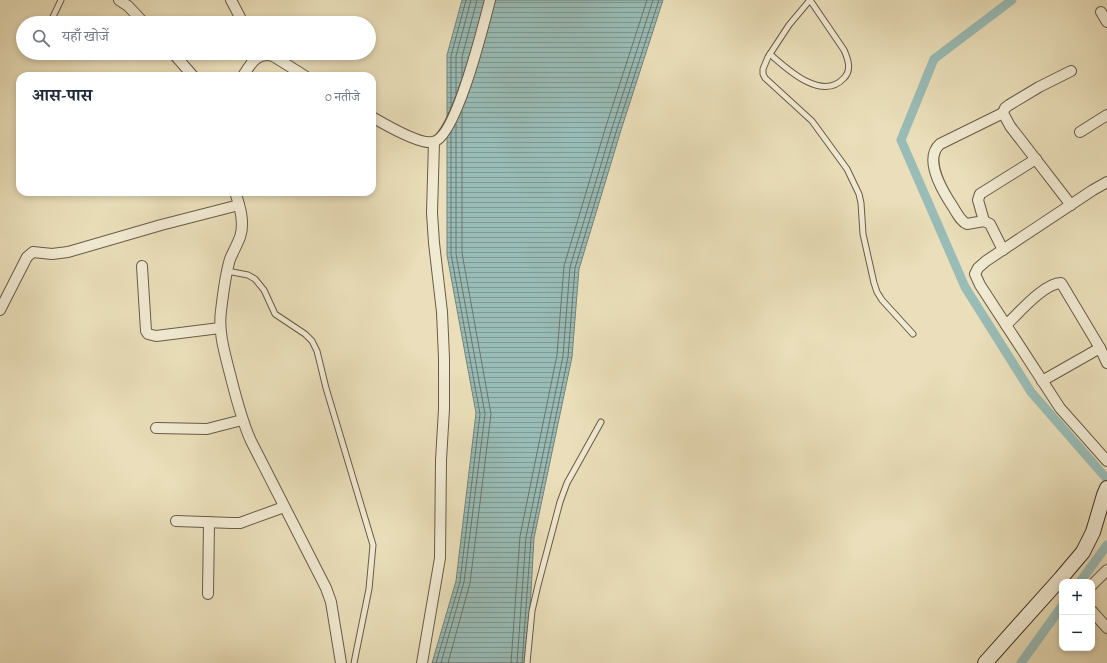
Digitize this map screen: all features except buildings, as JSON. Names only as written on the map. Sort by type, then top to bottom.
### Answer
[{"type":"street","points":[[119,0],[128,6],[137,16]]},
{"type":"street","points":[[231,0],[239,16]]},
{"type":"street","points":[[376,119],[402,133],[422,140],[434,142],[442,136],[451,122],[463,91],[490,0]]},
{"type":"street","points":[[1101,12],[1107,22]]},
{"type":"street","points":[[179,60],[190,72]]},
{"type":"street","points":[[246,72],[255,60]]},
{"type":"street","points":[[279,60],[299,72]]},
{"type":"street","points":[[1003,250],[990,224],[984,221],[967,224],[961,220],[943,192],[938,180],[935,167],[935,151],[940,144],[1003,113],[1005,108],[1009,105],[1071,71]]},
{"type":"street","points":[[1003,113],[1010,126],[1071,205]]},
{"type":"street","points":[[1080,132],[1107,115]]},
{"type":"street","points":[[422,663],[440,558],[440,460],[444,409],[442,312],[432,213],[434,142]]},
{"type":"street","points":[[984,221],[978,200],[980,194],[1036,159]]},
{"type":"street","points":[[1107,182],[1003,250],[978,268],[975,274],[980,285],[1006,326],[1060,408],[1107,461]]},
{"type":"street","points":[[236,196],[242,216],[241,235],[227,271],[220,312],[220,328],[223,347],[242,420],[251,441],[326,588],[331,602],[341,663]]},
{"type":"street","points":[[0,310],[28,257],[33,252],[52,254],[68,252],[161,225],[239,205]]},
{"type":"street","points":[[142,266],[146,331],[148,334],[156,336],[220,328]]},
{"type":"street","points":[[1006,326],[1037,296],[1052,285],[1060,283],[1064,286],[1100,348],[1107,363]]},
{"type":"street","points":[[1042,381],[1100,348]]},
{"type":"street","points":[[156,428],[207,429],[242,420]]},
{"type":"street","points":[[984,663],[1061,578],[1082,552],[1091,537],[1107,488]]},
{"type":"street","points":[[176,521],[240,523],[284,507]]},
{"type":"street","points":[[208,594],[209,522]]},
{"type":"street","points":[[1095,582],[1107,570]]},
{"type":"street","points":[[1095,614],[1107,628]]},
{"type":"lane","points":[[53,16],[61,0]]},
{"type":"lane","points":[[770,54],[791,72],[812,84],[831,86],[844,78],[847,73],[848,59],[844,50],[810,0],[789,25],[770,54],[764,65],[763,74],[765,78],[812,121],[854,180],[861,203],[864,234],[877,292],[882,300],[914,334]]},
{"type":"lane","points":[[227,271],[248,275],[255,279],[264,290],[274,314],[305,334],[312,341],[316,351],[373,545],[369,589],[354,663]]},
{"type":"lane","points":[[527,663],[532,612],[560,502],[567,483],[601,422]]},
{"type":"water","points":[[462,0],[663,0],[621,130],[579,269],[572,357],[534,538],[528,645],[525,663],[432,663],[456,581],[476,413],[447,255],[447,55]]},
{"type":"waterway","points":[[1012,0],[934,59],[901,140],[965,287],[1031,392],[1107,479]]},
{"type":"waterway","points":[[1082,579],[1107,545]]},
{"type":"waterway","points":[[1021,663],[1059,610]]}]
